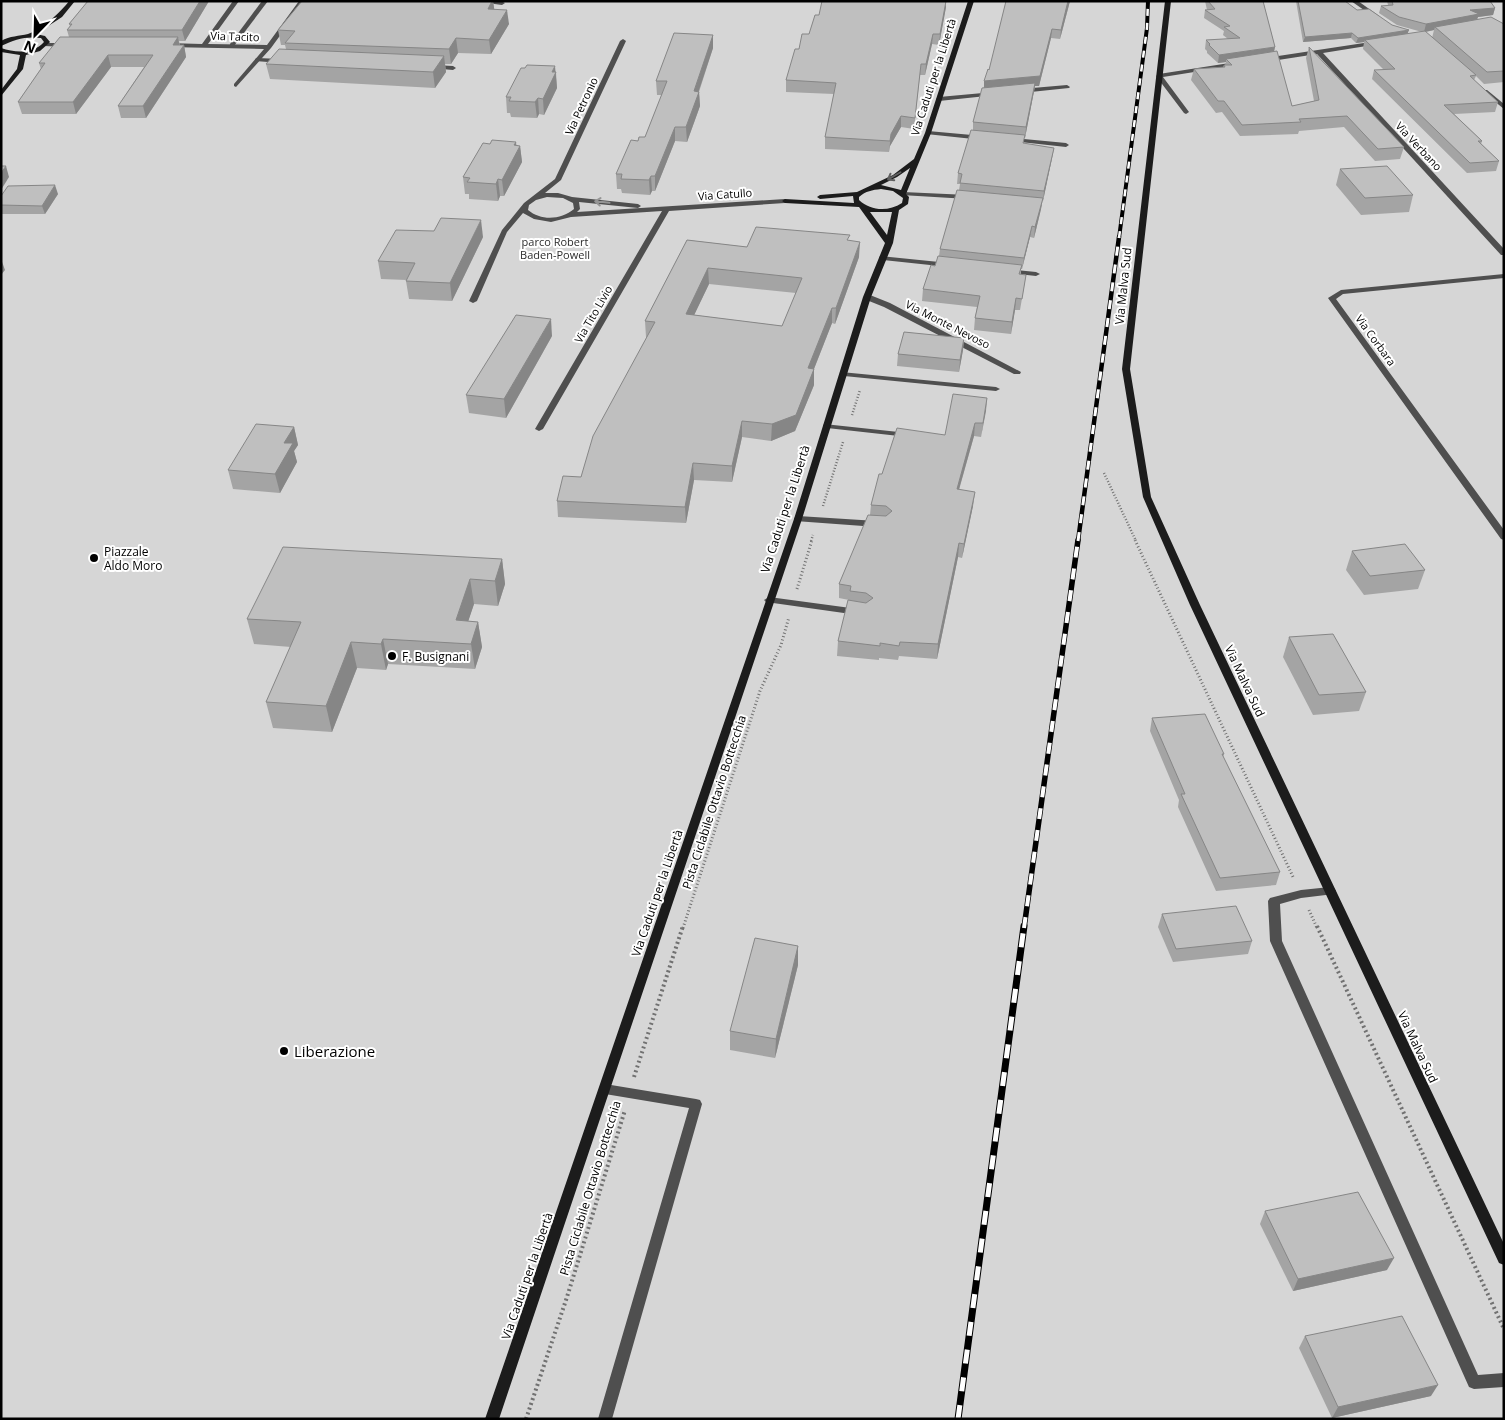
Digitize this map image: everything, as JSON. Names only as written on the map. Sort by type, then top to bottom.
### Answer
[{"type":"street","points":[[31,35],[60,16],[72,1]]},
{"type":"street","name":"Via Tacito","points":[[204,45],[236,1]]},
{"type":"street","points":[[232,45],[265,1]]},
{"type":"street","name":"Via Tacito","points":[[164,45],[269,47],[302,1]]},
{"type":"street","points":[[475,1],[502,3]]},
{"type":"street","name":"Via Caduti per la Libertà","points":[[492,1419],[606,1089],[769,600],[798,519],[867,297],[889,243],[896,210],[905,204],[906,201],[903,194],[928,133],[971,1]]},
{"type":"street","name":"Via Malva Sud","points":[[1168,1],[1126,369],[1147,497],[1195,605],[1504,1259]]},
{"type":"street","points":[[1354,1],[1386,22]]},
{"type":"street","points":[[1,44],[15,37],[31,35],[46,39],[46,45]]},
{"type":"street","name":"Via Petronio","points":[[534,199],[558,180],[623,41]]},
{"type":"street","points":[[1253,62],[1386,42]]},
{"type":"street","points":[[1,50],[23,53],[37,50],[46,45],[75,45]]},
{"type":"street","points":[[236,85],[269,47]]},
{"type":"street","name":"Via Verbano","points":[[1319,52],[1504,253]]},
{"type":"street","points":[[1,94],[20,69],[23,53]]},
{"type":"street","points":[[257,60],[291,61]]},
{"type":"street","points":[[1186,112],[1159,76],[1244,63]]},
{"type":"street","points":[[425,67],[453,68]]},
{"type":"street","points":[[1018,91],[1067,87]]},
{"type":"street","points":[[1482,88],[1504,107]]},
{"type":"street","points":[[939,99],[998,93]]},
{"type":"street","points":[[928,133],[987,138]]},
{"type":"street","points":[[1007,140],[1066,145]]},
{"type":"street","points":[[785,201],[858,194],[895,176],[918,160]]},
{"type":"street","points":[[558,180],[560,196]]},
{"type":"street","points":[[868,189],[883,188],[903,194],[977,198]]},
{"type":"street","points":[[858,194],[856,197],[861,206],[889,243]]},
{"type":"street","name":"Via Catullo","points":[[534,199],[560,196],[666,210]]},
{"type":"street","points":[[473,301],[504,231],[534,199]]},
{"type":"street","points":[[570,215],[577,209],[576,202],[572,199]]},
{"type":"street","points":[[785,201],[861,206],[879,211],[896,210]]},
{"type":"street","name":"Via Catullo","points":[[504,231],[522,222],[539,218],[555,219],[570,215],[785,201]]},
{"type":"street","points":[[525,207],[528,214],[539,218]]},
{"type":"street","name":"Via Tito Livio","points":[[540,429],[666,210]]},
{"type":"street","points":[[883,258],[957,266]]},
{"type":"street","points":[[996,270],[1036,274]]},
{"type":"street","name":"Via Corbara","points":[[1504,276],[1341,292],[1332,298],[1504,537]]},
{"type":"street","name":"Via Monte Nevoso","points":[[867,297],[887,305],[1017,372]]},
{"type":"street","points":[[844,374],[996,389]]},
{"type":"street","points":[[827,426],[919,436]]},
{"type":"street","points":[[798,519],[885,525]]},
{"type":"street","points":[[769,600],[865,612]]},
{"type":"street","points":[[1330,891],[1301,894],[1274,901],[1276,941],[1474,1382],[1504,1380]]},
{"type":"street","points":[[606,1089],[696,1104],[606,1419]]},
{"type":"path","name":"Pista Ciclabile Ottavio Bottecchia","points":[[526,1419],[760,691],[781,645],[864,376]]},
{"type":"green space","name":"parco Robert Baden-Powell","points":[[1,1],[1504,1],[1504,1419],[1,1419]]},
{"type":"building","points":[[88,1],[200,1],[182,30],[67,30],[72,24],[69,24]]},
{"type":"building","points":[[302,1],[492,1],[488,9],[507,10],[489,40],[456,38],[449,49],[285,43],[295,31],[278,30]]},
{"type":"building","points":[[822,1],[946,1],[940,34],[933,34],[926,64],[921,64],[915,118],[901,116],[891,134],[890,141],[825,137],[836,83],[786,80],[795,49],[799,49],[802,34],[809,34],[815,15],[819,15]]},
{"type":"building","points":[[1006,1],[1068,1],[1061,30],[1052,29],[1040,76],[984,81],[989,70]]},
{"type":"building","points":[[1208,1],[1263,1],[1275,47],[1219,55],[1206,40],[1240,38],[1224,27],[1230,26],[1205,10],[1215,9]]},
{"type":"building","points":[[1298,1],[1345,1],[1357,10],[1369,9],[1392,25],[1409,30],[1358,38],[1352,33],[1305,37]]},
{"type":"building","points":[[1392,1],[1490,1],[1495,8],[1470,10],[1479,14],[1426,24],[1399,17],[1381,6],[1393,5]]},
{"type":"building","points":[[1491,17],[1504,24],[1504,71],[1487,72],[1435,27]]},
{"type":"building","points":[[1425,31],[1476,75],[1470,76],[1498,102],[1444,105],[1482,141],[1478,141],[1499,161],[1470,163],[1374,70],[1395,69],[1365,40]]},
{"type":"building","points":[[674,33],[713,35],[694,91],[699,92],[686,127],[675,127],[655,176],[651,176],[649,180],[621,179],[622,174],[616,174],[631,140],[638,141],[639,137],[645,137],[667,81],[656,81]]},
{"type":"building","points":[[60,37],[178,37],[173,45],[184,45],[143,106],[118,106],[153,55],[108,55],[73,102],[18,102],[45,63],[39,63]]},
{"type":"building","points":[[1309,47],[1404,147],[1378,149],[1347,116],[1299,119],[1301,122],[1242,125],[1224,101],[1218,101],[1194,69],[1225,67],[1224,65],[1232,65],[1226,59],[1277,51],[1292,106],[1319,100]]},
{"type":"building","points":[[279,49],[444,56],[433,72],[266,64]]},
{"type":"building","points":[[527,65],[555,66],[552,72],[556,72],[543,99],[538,98],[535,102],[509,101],[511,97],[506,97],[521,68],[525,68]]},
{"type":"building","points":[[1035,83],[1026,127],[973,122],[982,88]]},
{"type":"building","points":[[971,130],[1025,135],[1023,143],[1054,148],[1044,191],[960,183],[962,174],[958,173]]},
{"type":"building","points":[[492,140],[516,142],[514,145],[520,146],[502,180],[498,179],[496,184],[467,182],[470,178],[463,177],[483,143],[490,144]]},
{"type":"building","points":[[1,166],[6,166],[1,173]]},
{"type":"building","points":[[1387,166],[1413,195],[1365,198],[1340,169]]},
{"type":"building","points":[[55,185],[42,206],[1,205],[1,196],[8,186]]},
{"type":"building","points":[[957,190],[1043,198],[1035,227],[1032,226],[1024,258],[940,249]]},
{"type":"building","points":[[441,218],[481,220],[450,283],[406,281],[415,263],[378,261],[396,230],[434,231]]},
{"type":"building","points":[[756,227],[850,235],[847,240],[860,242],[836,308],[832,308],[808,368],[814,369],[796,415],[772,424],[742,421],[732,466],[693,463],[685,507],[557,501],[563,476],[581,477],[593,436],[655,322],[645,321],[687,240],[747,247]],"holes":[[[708,268],[802,278],[782,326],[686,314]]]},
{"type":"building","points":[[938,256],[1022,265],[1019,274],[1026,275],[1022,299],[1016,298],[1012,322],[975,318],[980,296],[923,289],[931,265],[935,266]]},
{"type":"building","points":[[516,315],[551,319],[504,399],[466,395]]},
{"type":"building","points":[[904,332],[964,338],[960,360],[898,354]]},
{"type":"building","points":[[953,394],[987,398],[983,423],[975,423],[957,489],[975,492],[964,544],[959,543],[938,644],[900,642],[899,646],[880,643],[880,646],[838,641],[848,600],[866,603],[873,598],[866,593],[850,591],[851,586],[839,584],[868,515],[886,516],[892,511],[886,506],[871,505],[879,474],[882,474],[897,428],[945,435]]},
{"type":"building","points":[[256,424],[294,427],[284,443],[293,443],[275,474],[228,470]]},
{"type":"building","points":[[1405,544],[1425,570],[1370,576],[1352,551]]},
{"type":"building","points":[[283,547],[502,559],[495,581],[470,579],[456,620],[478,622],[471,644],[383,639],[381,644],[351,642],[326,706],[266,702],[301,622],[247,619]]},
{"type":"building","points":[[1333,634],[1366,692],[1319,695],[1289,637]]},
{"type":"building","points":[[1205,714],[1224,754],[1222,754],[1280,872],[1220,878],[1181,794],[1185,794],[1152,718]]},
{"type":"building","points":[[1236,906],[1252,941],[1176,949],[1162,914]]},
{"type":"building","points":[[755,938],[798,946],[776,1039],[730,1031]]},
{"type":"building","points":[[1358,1192],[1394,1258],[1298,1279],[1265,1211]]},
{"type":"building","points":[[1402,1316],[1438,1385],[1338,1407],[1305,1336]]},
{"type":"railway","points":[[1119,238],[1147,28],[1148,1]]},
{"type":"railway","points":[[1078,541],[1119,237]]},
{"type":"railway","points":[[1024,928],[1078,540]]},
{"type":"railway","points":[[958,1419],[1024,926]]},
{"type":"place","name":"Piazzale Aldo Moro","points":[[94,558]]},
{"type":"place","name":"F. Busignani","points":[[392,656]]},
{"type":"place","name":"Liberazione","points":[[284,1051]]}]
